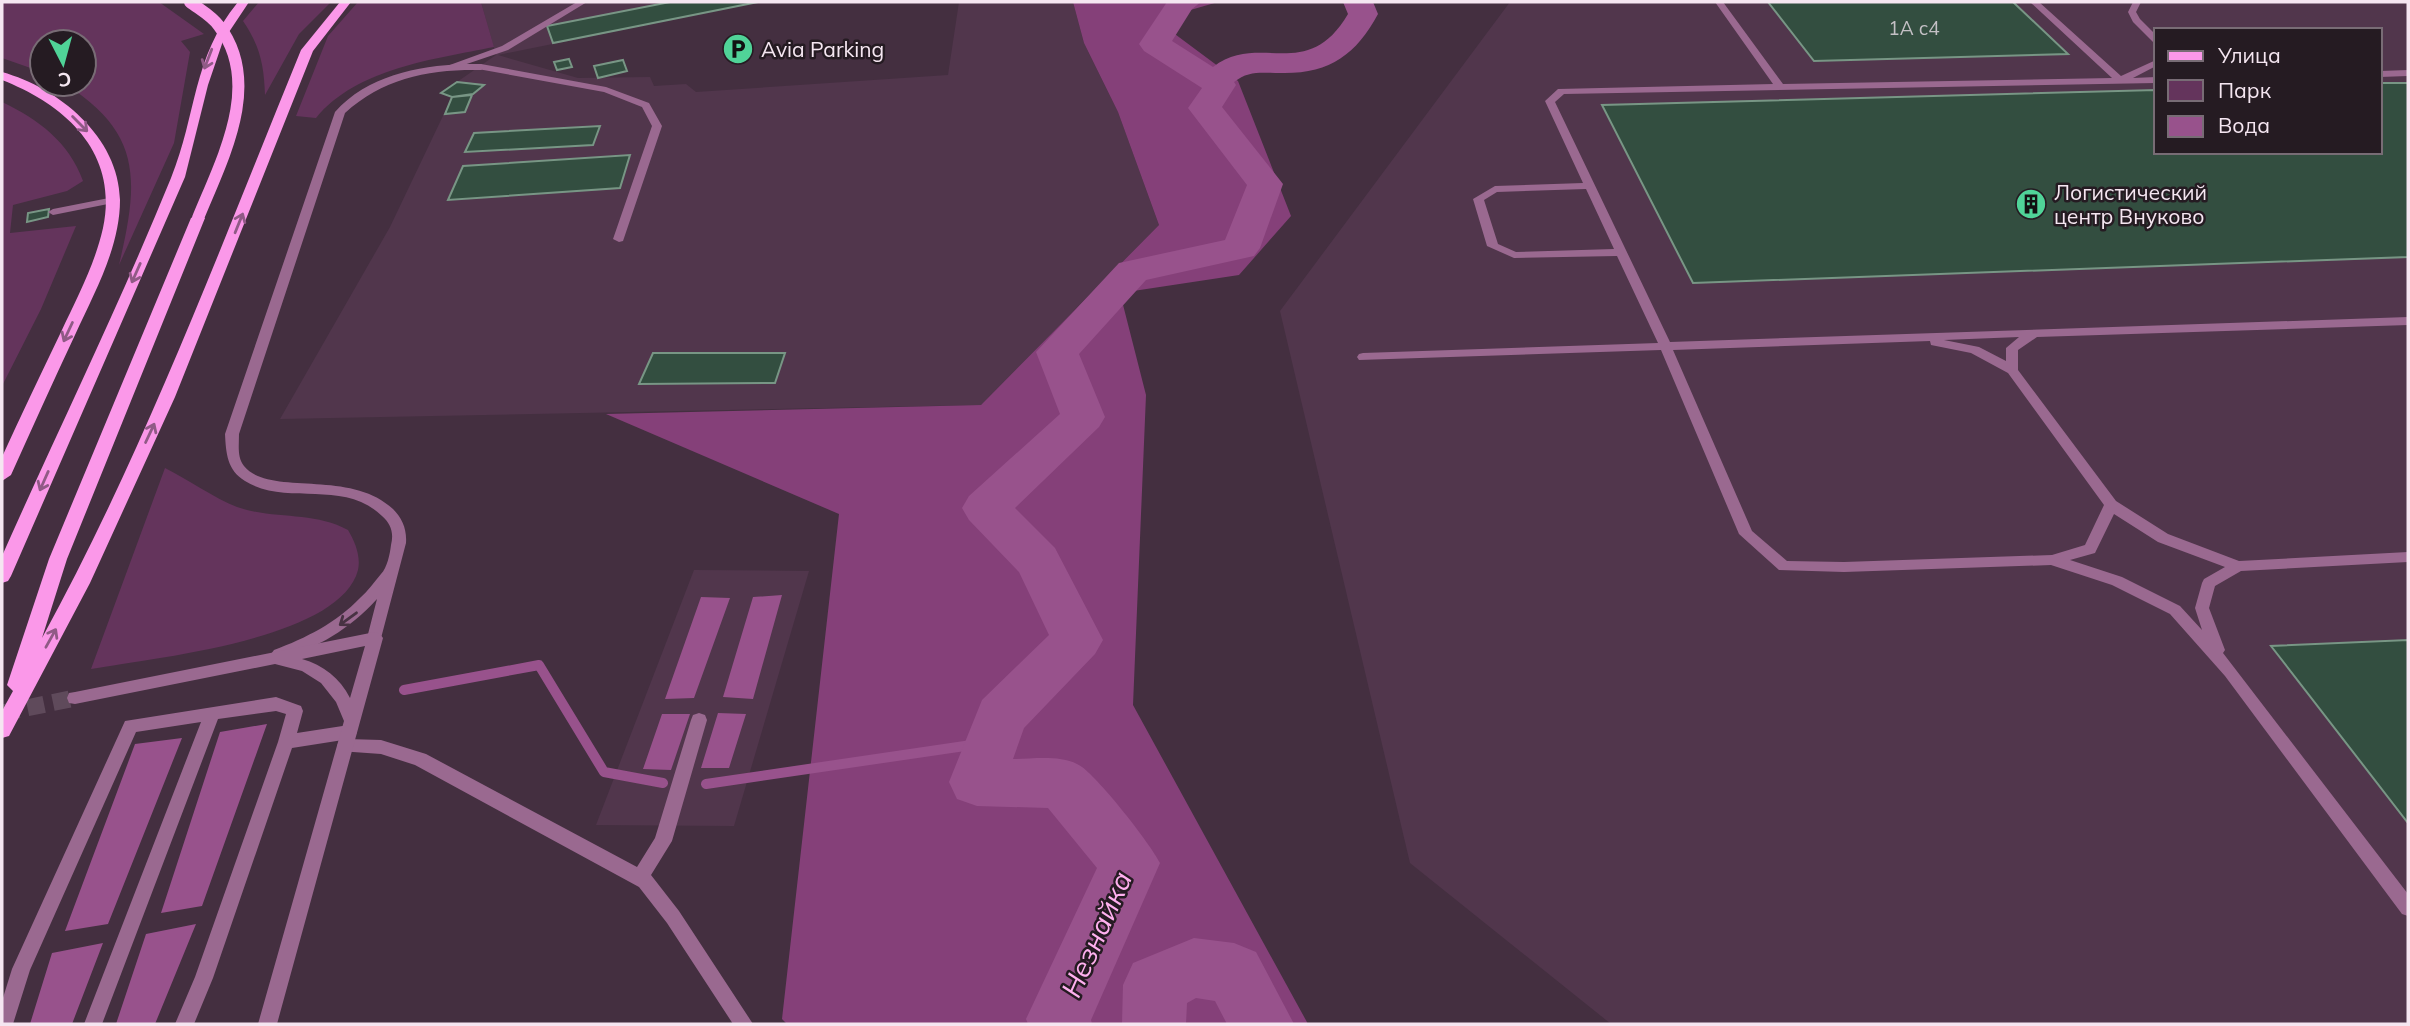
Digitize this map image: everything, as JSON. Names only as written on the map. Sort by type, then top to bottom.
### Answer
[{"type":"main road","points":[[4,725],[58,559],[198,218],[229,139],[238,105],[241,78],[238,58],[227,33],[213,18],[190,2]]},
{"type":"main road","points":[[2,576],[178,177],[195,124],[208,57],[228,22],[244,2]]},
{"type":"main road","points":[[4,725],[81,583],[167,397],[307,50],[346,2]]},
{"type":"main road","points":[[2,76],[51,99],[94,137],[109,165],[114,200],[111,225],[96,273],[2,475]]},
{"type":"street","points":[[267,1024],[375,638],[400,534],[395,520],[365,496],[344,490],[259,483],[244,473],[230,446],[284,271],[340,112],[366,92],[400,77],[452,66],[505,48],[583,2]]},
{"type":"street","points":[[1719,2],[1780,87]]},
{"type":"street","points":[[2034,2],[2120,80]]},
{"type":"street","points":[[2137,2],[2132,12],[2136,20],[2154,38]]},
{"type":"street","points":[[2120,80],[2154,64]]},
{"type":"street","points":[[452,66],[481,67],[606,90],[646,105],[657,126],[619,239]]},
{"type":"street","points":[[2382,74],[2408,73]]},
{"type":"street","points":[[2111,505],[2090,549],[2051,560],[1844,567],[1784,566],[1746,534],[1666,347],[1550,102],[1561,91],[2154,80]]},
{"type":"street","points":[[1590,186],[1495,189],[1486,194],[1478,200],[1493,246],[1514,255],[1621,252]]},
{"type":"street","points":[[53,212],[114,200]]},
{"type":"street","points":[[1363,357],[2408,321]]},
{"type":"street","points":[[2012,370],[2012,348],[2034,333]]},
{"type":"street","points":[[1913,338],[1975,350],[2012,370],[2111,505],[2163,538],[2238,566],[2408,557]]},
{"type":"street","points":[[2051,560],[2117,581],[2175,610],[2231,672]]},
{"type":"street","points":[[2238,566],[2209,583],[2202,608],[2211,641],[2231,672],[2408,908]]},
{"type":"street","points":[[251,663],[297,647],[339,625],[369,601],[393,568]]},
{"type":"street","points":[[75,698],[375,638]]},
{"type":"street","points":[[251,663],[287,661],[323,675],[340,691],[349,733]]},
{"type":"street","points":[[4,1024],[21,969],[131,726],[276,704],[295,711],[208,965],[184,1024]]},
{"type":"street","points":[[93,1024],[212,714]]},
{"type":"street","points":[[640,878],[663,841],[699,720]]},
{"type":"street","points":[[286,742],[349,733],[419,759],[640,878],[673,917],[744,1024]]},
{"type":"shaded area","points":[[481,2],[760,2],[498,55],[578,78],[650,77],[654,86],[686,84],[696,92],[948,75],[959,2],[1073,2],[1084,43],[1118,112],[1159,225],[981,405],[280,419],[390,227],[452,97],[441,93],[496,55]]},
{"type":"shaded area","points":[[1073,2],[1218,2],[1156,20],[1238,81],[1291,216],[1239,275],[1120,293],[1146,395],[1133,705],[1308,1024],[787,1024],[782,1019],[839,514],[606,414],[981,405],[1159,225],[1118,112],[1084,43]]},
{"type":"shaded area","points":[[1510,2],[2408,2],[2408,1024],[1611,1024],[1410,863],[1280,311]]},
{"type":"shaded area","points":[[694,570],[809,571],[734,826],[596,825]]},
{"type":"green space","points":[[2,2],[159,2],[204,34],[181,41],[190,52],[174,143],[119,265],[130,209],[129,162],[122,142],[109,122],[84,98],[98,98],[98,28],[28,28],[28,67],[2,58]]},
{"type":"green space","points":[[259,2],[331,2],[299,34],[265,95],[260,56],[243,21]]},
{"type":"green space","points":[[358,2],[481,2],[494,47],[398,68],[353,88],[333,101],[316,118],[296,116],[328,36]]},
{"type":"green space","points":[[2,102],[51,133],[70,155],[83,181],[67,191],[13,205],[10,233],[76,226],[41,309],[2,386]]},
{"type":"green space","points":[[165,468],[237,507],[321,520],[348,530],[357,549],[359,565],[344,594],[317,613],[282,629],[241,642],[91,669]]},
{"type":"water","points":[[782,595],[753,699],[723,697],[753,597]]},
{"type":"water","points":[[701,597],[730,598],[694,698],[665,699]]},
{"type":"water","points":[[718,713],[746,714],[729,768],[701,768]]},
{"type":"water","points":[[662,714],[690,714],[671,770],[643,769]]},
{"type":"water","points":[[267,724],[202,906],[161,913],[220,732]]},
{"type":"water","points":[[182,738],[108,924],[65,931],[135,744]]},
{"type":"water","points":[[196,924],[155,1024],[116,1024],[146,934]]},
{"type":"water","points":[[103,943],[72,1024],[30,1024],[52,953]]},
{"type":"building","points":[[670,2],[758,2],[553,43],[547,26]]},
{"type":"building","points":[[1768,2],[2013,2],[2068,54],[1814,61]]},
{"type":"building","points":[[569,59],[572,67],[557,70],[554,62]]},
{"type":"building","points":[[623,60],[627,71],[598,78],[594,66]]},
{"type":"building","points":[[457,82],[484,85],[473,94],[452,97],[441,93]]},
{"type":"building","name":"Логистический центр Внуково","points":[[2382,83],[2408,83],[2408,257],[1693,283],[1602,105],[2154,90],[2154,154],[2382,154]]},
{"type":"building","points":[[472,95],[465,112],[445,114],[452,97]]},
{"type":"building","points":[[600,126],[593,145],[465,152],[474,133]]},
{"type":"building","points":[[630,155],[620,188],[448,200],[463,166]]},
{"type":"building","points":[[49,209],[48,217],[27,222],[28,213]]},
{"type":"building","points":[[653,353],[785,353],[775,383],[639,384]]},
{"type":"building","points":[[2408,640],[2408,823],[2271,646]]},
{"type":"waterway","name":"Незнайка","points":[[1060,1024],[1058,1019],[1130,863],[1062,784],[977,782],[1001,716],[1077,640],[1038,561],[986,508],[1083,417],[1057,352],[1133,271],[1241,248],[1265,184],[1205,108],[1220,85],[1155,44],[1181,3],[1186,2]]},
{"type":"waterway","points":[[1215,81],[1238,63],[1290,64],[1327,56],[1351,35],[1363,14],[1358,2]]},
{"type":"waterway","points":[[404,690],[539,665],[604,772],[663,783]]},
{"type":"waterway","points":[[706,784],[992,742]]},
{"type":"waterway","points":[[1154,1024],[1155,985],[1194,968],[1234,973],[1262,1024]]},
{"type":"tunnel","points":[[2,713],[75,698]]},
{"type":"place","name":"Avia Parking","points":[[738,49]]},
{"type":"place","name":"Логистический центр Внуково","points":[[2031,204]]}]
